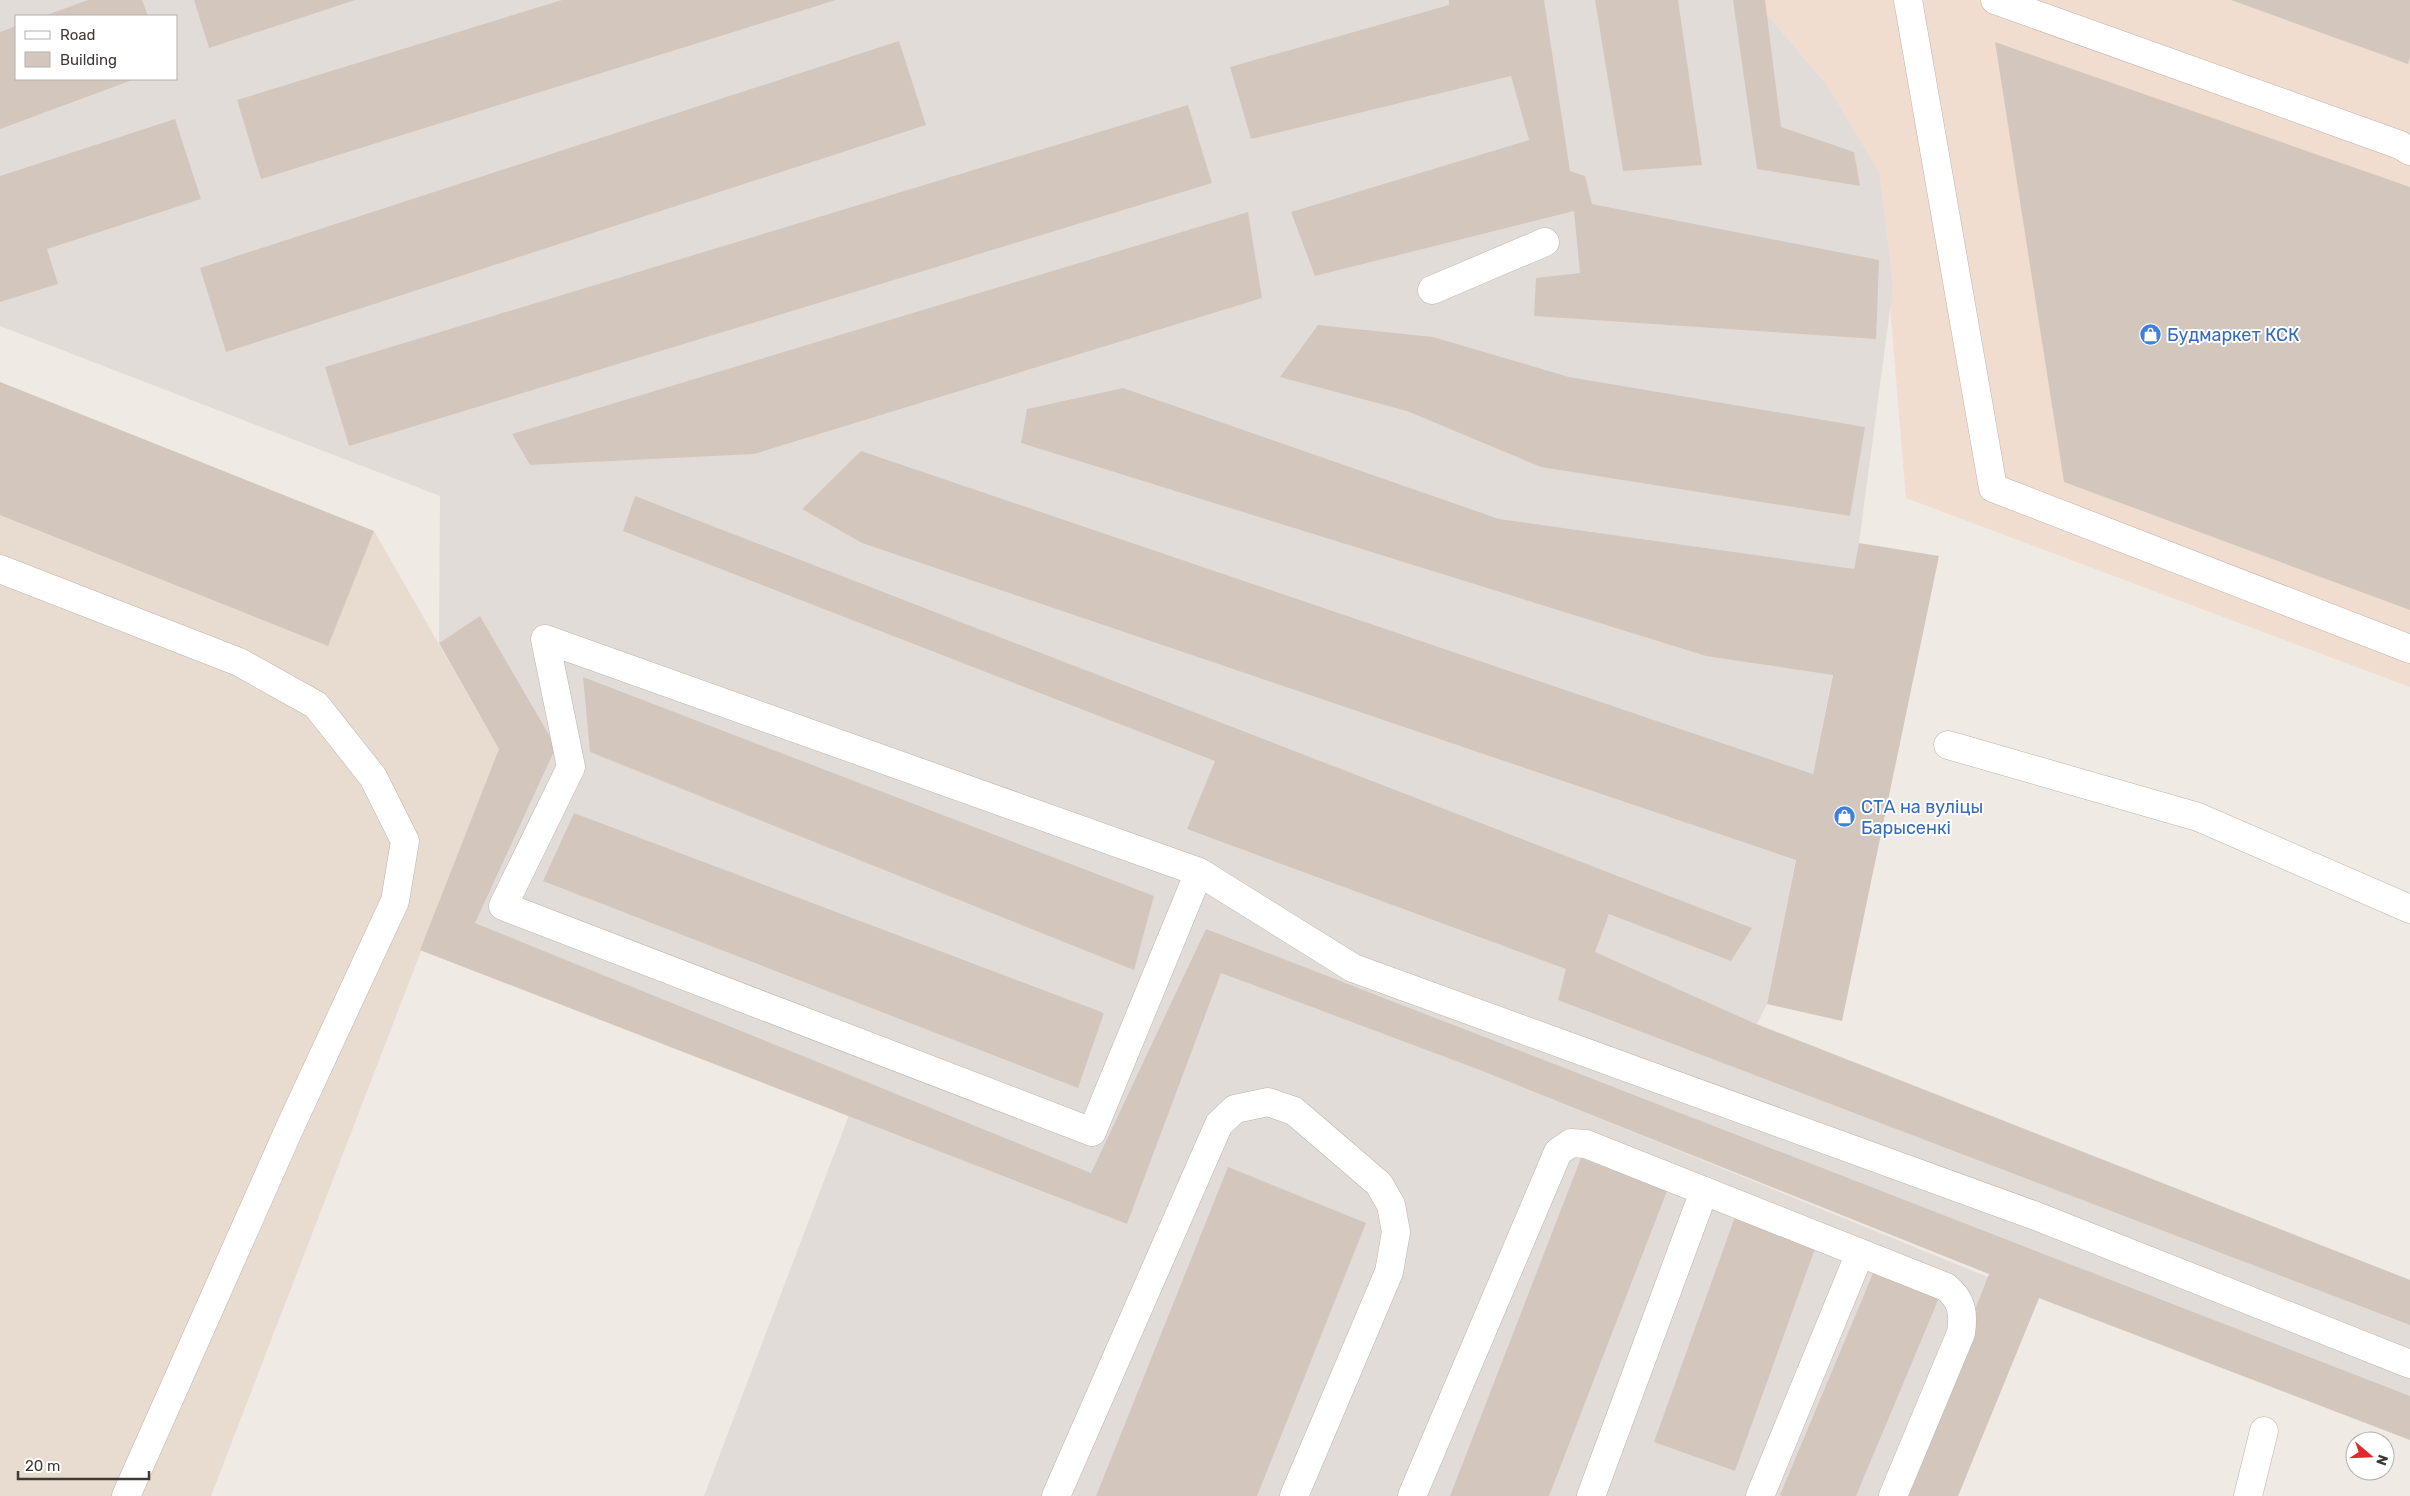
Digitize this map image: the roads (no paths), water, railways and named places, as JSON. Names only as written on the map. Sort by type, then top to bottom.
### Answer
[{"type":"lane","points":[[1908,0],[1993,488],[2410,649]]},
{"type":"lane","points":[[1996,0],[2400,145],[2410,151]]},
{"type":"lane","points":[[1432,290],[1544,242]]},
{"type":"lane","points":[[0,569],[238,662],[316,705],[373,777],[405,841],[395,901],[291,1125],[126,1496]]},
{"type":"lane","points":[[1199,872],[1092,1132],[503,906],[571,767],[545,639],[1199,872],[1353,968],[2036,1216],[2410,1364]]},
{"type":"lane","points":[[1948,745],[2198,817],[2410,909]]},
{"type":"lane","points":[[1056,1496],[1219,1124],[1235,1109],[1268,1102],[1294,1111],[1380,1184],[1391,1205],[1396,1232],[1389,1272],[1294,1496]]},
{"type":"lane","points":[[1412,1496],[1558,1152],[1571,1143],[1586,1144],[1946,1287],[1956,1296],[1963,1314],[1961,1333],[1893,1496]]},
{"type":"lane","points":[[1591,1496],[1704,1191]]},
{"type":"lane","points":[[1760,1496],[1860,1253]]},
{"type":"lane","points":[[2248,1496],[2264,1431]]},
{"type":"place","name":"Будмаркет КСК","points":[[2151,335]]},
{"type":"place","name":"СТА на вуліцы Барысенкі","points":[[1845,817]]}]
